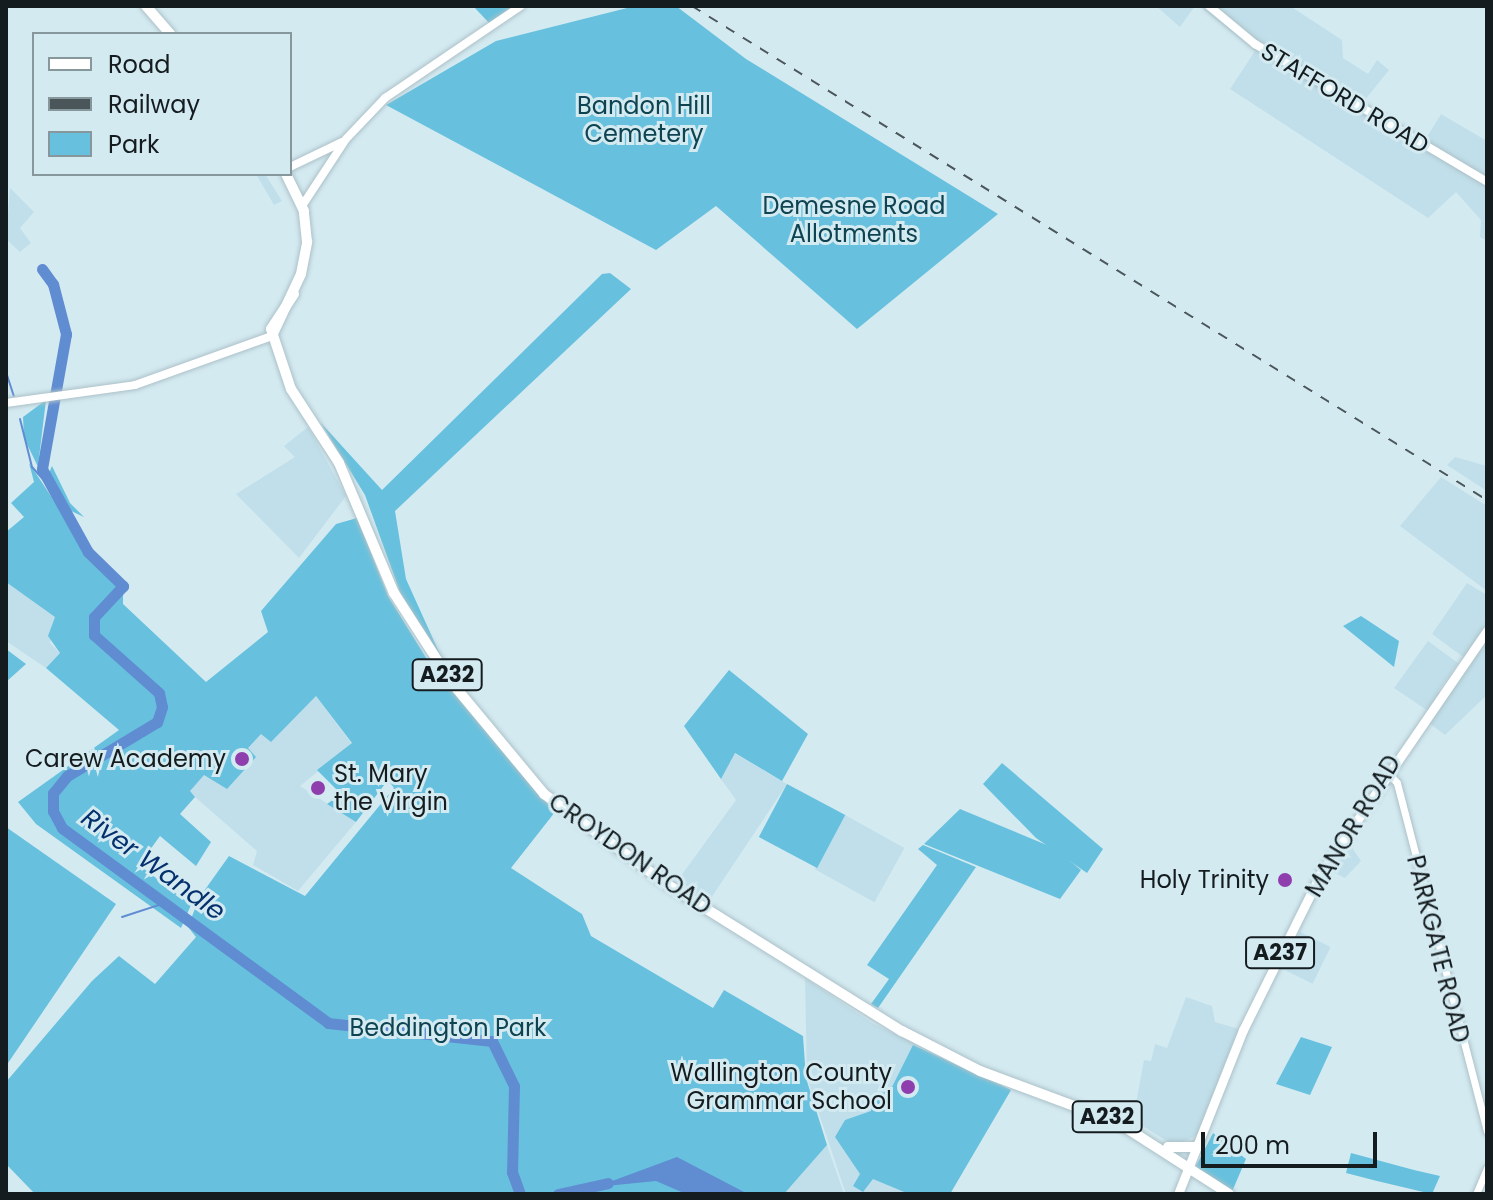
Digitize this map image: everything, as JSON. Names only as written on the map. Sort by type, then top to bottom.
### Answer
[{"type":"highway","points":[[146,6],[168,32]]},
{"type":"highway","points":[[272,336],[276,311],[294,294],[307,242],[302,206],[287,176]]},
{"type":"highway","name":"CROYDON ROAD","points":[[272,336],[291,389],[359,501],[394,593],[452,683],[544,794],[668,885],[920,1041],[1002,1080],[1071,1101],[1162,1147],[1186,1168]]},
{"type":"highway","points":[[1162,1147],[1195,1147]]},
{"type":"highway","name":"A232","points":[[1186,1168],[1229,1194]]},
{"type":"main road","points":[[302,206],[346,139],[385,98],[521,6]]},
{"type":"main road","name":"STAFFORD ROAD","points":[[1209,6],[1255,44],[1487,182]]},
{"type":"main road","points":[[292,163],[322,156],[346,139]]},
{"type":"main road","points":[[322,156],[331,162]]},
{"type":"main road","points":[[13,400],[45,392],[149,381],[272,336]]},
{"type":"main road","name":"MANOR ROAD","points":[[1186,1168],[1311,892],[1385,769],[1487,631]]},
{"type":"main road","name":"A237","points":[[1178,1194],[1186,1168]]},
{"type":"street","name":"PARKGATE ROAD","points":[[1385,769],[1397,783],[1487,1132]]},
{"type":"street","points":[[1476,1194],[1487,1168]]},
{"type":"shaded area","points":[[1156,6],[1195,6],[1180,27]]},
{"type":"shaded area","points":[[1199,6],[1290,6],[1342,40],[1343,58],[1368,74],[1377,60],[1389,70],[1360,106],[1424,142],[1441,114],[1487,141],[1487,241],[1480,237],[1481,220],[1456,192],[1428,218],[1230,89],[1255,51]]},
{"type":"shaded area","points":[[257,176],[266,176],[282,201],[274,205]]},
{"type":"shaded area","points":[[10,188],[34,212],[20,228],[31,243],[20,252],[6,239]]},
{"type":"shaded area","points":[[308,427],[346,496],[299,558],[236,494],[295,457],[284,446]]},
{"type":"shaded area","points":[[1455,457],[1487,466],[1487,491],[1447,465]]},
{"type":"shaded area","points":[[1441,477],[1487,506],[1487,591],[1400,526]]},
{"type":"shaded area","points":[[6,552],[63,604],[50,643],[60,653],[46,668],[6,641]]},
{"type":"shaded area","points":[[1467,583],[1487,595],[1487,695],[1445,735],[1429,723],[1434,715],[1394,688],[1428,641],[1458,663],[1438,691],[1444,697],[1470,662],[1432,634]]},
{"type":"shaded area","name":"Carew Academy","points":[[316,696],[352,744],[300,786],[356,822],[298,891],[253,865],[257,851],[139,748]]},
{"type":"shaded area","points":[[734,753],[787,784],[709,901],[678,880],[736,800],[721,779]]},
{"type":"shaded area","points":[[845,815],[904,848],[874,902],[815,869]]},
{"type":"shaded area","points":[[1347,840],[1361,861],[1345,878],[1329,870]]},
{"type":"shaded area","points":[[1300,932],[1331,947],[1313,984],[1282,969]]},
{"type":"shaded area","name":"Wallington County Grammar School","points":[[805,978],[872,1023],[1011,1090],[950,1194],[846,1194],[807,1078]]},
{"type":"shaded area","points":[[1186,997],[1212,1006],[1215,1022],[1239,1029],[1197,1135],[1175,1146],[1133,1120],[1144,1060],[1151,1061],[1155,1044],[1167,1048]]},
{"type":"shaded area","points":[[827,1145],[844,1194],[784,1194]]},
{"type":"shaded area","points":[[677,1157],[746,1193],[763,1194],[686,1194],[656,1181],[596,1187]]},
{"type":"green space","points":[[473,6],[513,6],[492,26]]},
{"type":"green space","name":"Bandon Hill Cemetery","points":[[635,6],[676,6],[746,59],[998,214],[857,329],[716,206],[656,250],[386,105],[496,41]]},
{"type":"green space","points":[[610,273],[631,289],[395,511],[406,579],[443,661],[400,592],[365,495],[321,423],[382,490],[602,274]]},
{"type":"green space","points":[[46,400],[38,466],[43,477],[24,438],[23,417]]},
{"type":"green space","name":"Beddington Park","points":[[29,463],[88,552],[123,586],[123,604],[206,682],[268,632],[261,611],[336,524],[357,518],[388,596],[433,669],[555,812],[511,868],[582,914],[591,936],[713,1008],[724,990],[803,1036],[806,1078],[827,1145],[784,1194],[35,1194],[6,1164],[6,1082],[92,981],[119,956],[155,984],[196,937],[188,927],[199,898],[229,856],[305,896],[394,788],[388,780],[356,822],[327,804],[341,794],[317,770],[352,743],[316,696],[271,742],[261,734],[248,748],[256,757],[227,789],[204,775],[190,791],[195,797],[180,814],[211,842],[196,866],[160,836],[139,865],[191,905],[181,928],[36,824],[18,802],[119,730],[46,668],[60,653],[48,636],[55,617],[6,582],[6,532],[24,517],[11,503],[34,482]]},
{"type":"green space","points":[[52,466],[70,503],[84,517],[69,510],[49,473]]},
{"type":"green space","points":[[1361,616],[1399,641],[1394,667],[1343,626]]},
{"type":"green space","points":[[6,649],[26,664],[6,682]]},
{"type":"green space","points":[[729,670],[808,734],[782,781],[735,753],[721,779],[684,726]]},
{"type":"green space","points":[[1002,763],[1103,849],[1087,873],[1036,838],[983,784]]},
{"type":"green space","points":[[787,784],[845,815],[817,868],[759,837]]},
{"type":"green space","points":[[960,809],[1054,848],[1081,870],[1060,899],[924,844]]},
{"type":"green space","points":[[6,827],[116,904],[6,1066]]},
{"type":"green space","points":[[923,845],[976,867],[878,1008],[871,1004],[889,979],[867,965],[937,865],[918,849]]},
{"type":"green space","points":[[1301,1037],[1332,1047],[1310,1095],[1276,1084]]},
{"type":"green space","points":[[913,1045],[1011,1090],[950,1194],[909,1194],[873,1179],[863,1192],[853,1186],[860,1174],[835,1137],[845,1120],[871,1111],[873,1095],[890,1091]]},
{"type":"green space","points":[[1213,1133],[1246,1159],[1231,1194],[1193,1172]]},
{"type":"green space","points":[[1351,1153],[1440,1176],[1432,1194],[1346,1173]]},
{"type":"waterway","name":"River Wandle","points":[[42,269],[53,284],[66,334],[42,469],[88,552],[123,586],[94,617],[94,635],[159,693],[162,707],[157,722],[67,776],[53,793],[53,811],[62,828],[328,1023],[492,1041],[514,1086],[512,1172],[520,1194]]},
{"type":"waterway","name":"River Wandle","points":[[6,372],[14,396]]},
{"type":"waterway","name":"River Wandle","points":[[20,419],[32,467],[50,487]]},
{"type":"waterway","points":[[122,917],[168,902]]},
{"type":"waterway","name":"River Wandle","points":[[558,1194],[608,1183]]},
{"type":"railway","points":[[692,6],[1487,500]]},
{"type":"place","name":"Carew Academy","points":[[242,759]]},
{"type":"place","name":"St. Mary the Virgin","points":[[318,788]]},
{"type":"place","name":"Holy Trinity","points":[[1285,880]]},
{"type":"place","name":"Wallington County Grammar School","points":[[908,1087]]},
{"type":"park label","name":"Demesne Road Allotments","points":[[854,220]]}]
